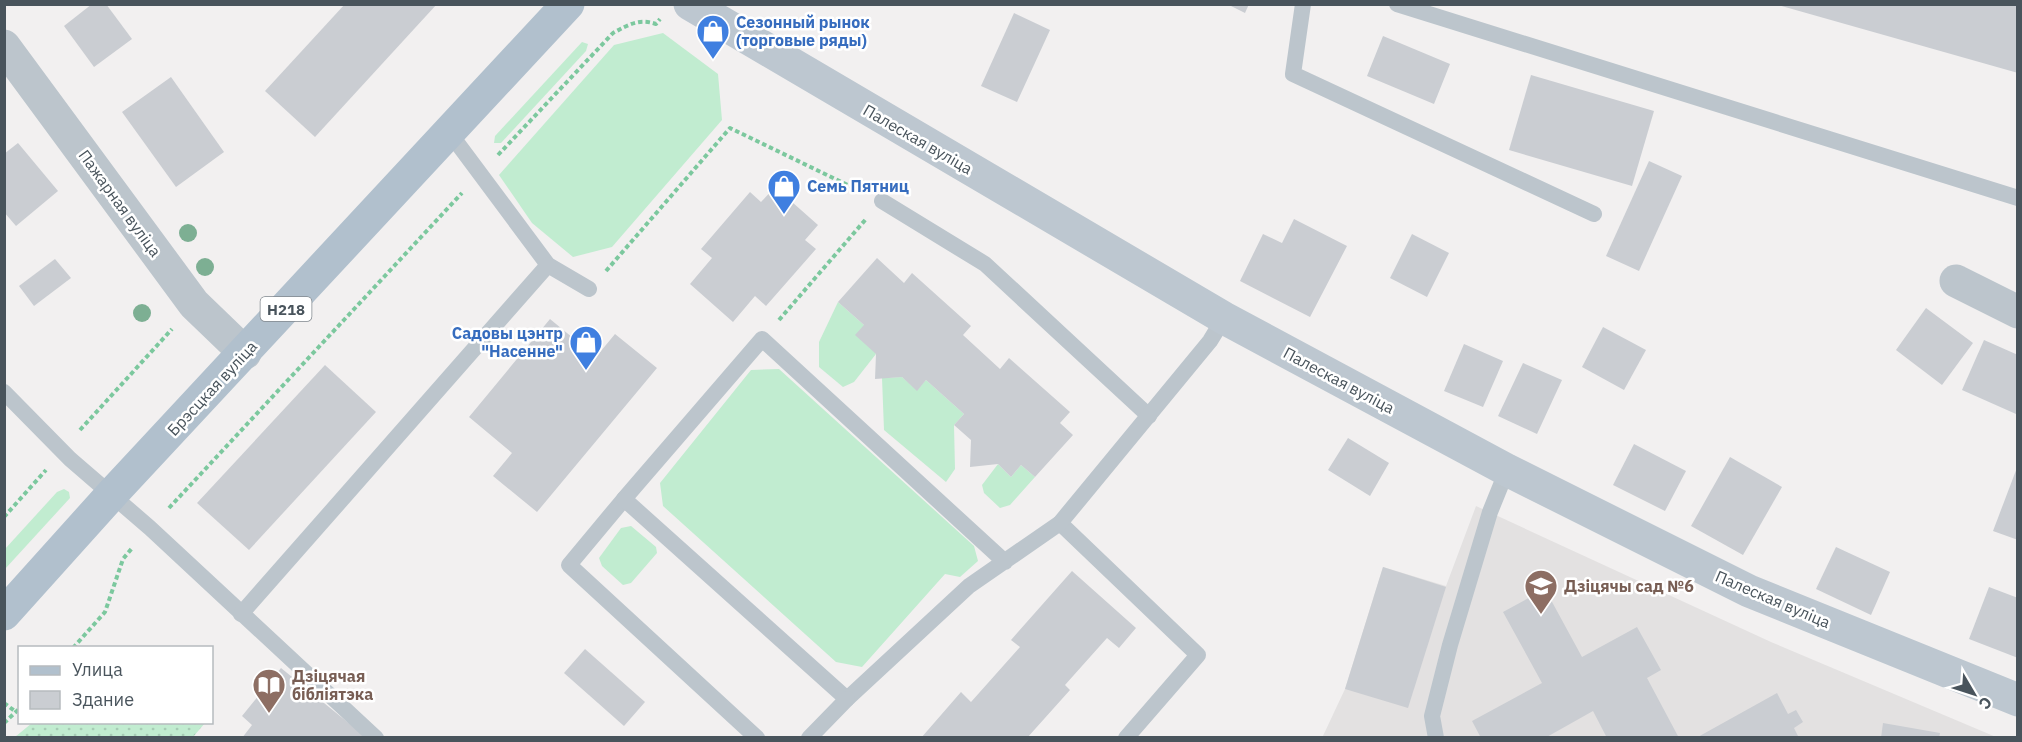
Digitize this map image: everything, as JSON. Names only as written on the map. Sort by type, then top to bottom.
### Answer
[{"type":"main road","name":"Брэсцкая вуліца","points":[[4,614],[111,495],[568,4]]},
{"type":"street","name":"Палеская вуліца","points":[[676,10],[1224,318],[1507,470],[1749,591],[2018,700]]},
{"type":"street","name":"Пажарная вуліца","points":[[4,46],[194,304],[245,353]]},
{"type":"street","points":[[1956,281],[2018,312]]},
{"type":"lane","points":[[1302,4],[1293,74],[1594,214]]},
{"type":"lane","points":[[1397,4],[2018,198]]},
{"type":"lane","points":[[449,132],[482,172],[548,265],[589,290]]},
{"type":"lane","points":[[882,201],[985,264],[1149,416]]},
{"type":"lane","points":[[241,614],[548,265]]},
{"type":"lane","points":[[809,738],[847,699],[969,586],[1060,524],[1210,340],[1224,318]]},
{"type":"lane","points":[[757,738],[569,565],[762,339],[1005,562]]},
{"type":"lane","points":[[4,392],[62,451],[150,528],[376,738]]},
{"type":"lane","points":[[1436,738],[1432,716],[1445,665],[1490,512],[1507,470]]},
{"type":"lane","points":[[624,499],[847,699]]},
{"type":"lane","points":[[1060,524],[1198,655],[1126,738]]},
{"type":"path","points":[[76,646],[105,612],[123,559],[150,528],[613,33],[633,22],[645,20],[656,24],[676,10]]},
{"type":"path","points":[[589,290],[730,128],[882,201],[762,339]]},
{"type":"path","points":[[4,517],[194,304]]},
{"type":"path","points":[[4,703],[18,710],[4,723]]},
{"type":"shaded area","name":"Дзіцячы сад №6","points":[[1476,506],[1771,642],[1996,737],[1322,738],[1345,689],[1383,567],[1446,586]]},
{"type":"green space","points":[[663,33],[718,74],[722,120],[612,247],[573,257],[532,223],[499,175],[614,45]]},
{"type":"green space","points":[[582,42],[588,44],[586,51],[501,143],[494,143],[495,136]]},
{"type":"green space","points":[[838,302],[864,325],[876,354],[854,382],[843,387],[819,367],[819,342]]},
{"type":"green space","points":[[779,369],[974,546],[978,561],[960,577],[945,574],[862,667],[836,662],[663,506],[660,483],[751,370]]},
{"type":"green space","points":[[902,377],[917,390],[926,380],[964,414],[954,425],[955,469],[946,482],[884,430],[882,378]]},
{"type":"green space","points":[[998,464],[1011,477],[1021,465],[1035,477],[1010,505],[1000,508],[984,493],[982,485]]},
{"type":"green space","points":[[64,489],[69,492],[70,498],[5,569],[5,549],[57,492]]},
{"type":"green space","points":[[631,526],[656,547],[657,553],[631,583],[623,585],[602,566],[599,558],[621,528]]},
{"type":"green space","points":[[31,724],[204,724],[193,737],[15,737]]},
{"type":"building","points":[[92,4],[106,4],[132,39],[94,67],[64,26]]},
{"type":"building","points":[[345,4],[437,4],[315,137],[265,91]]},
{"type":"building","points":[[1227,4],[1249,4],[1245,13]]},
{"type":"building","points":[[2018,4],[2018,73],[1778,5]]},
{"type":"building","points":[[1014,13],[1050,30],[1017,102],[981,86]]},
{"type":"building","points":[[1383,36],[1450,64],[1434,104],[1367,76]]},
{"type":"building","points":[[1531,75],[1654,111],[1632,186],[1509,150]]},
{"type":"building","points":[[171,77],[224,152],[176,187],[122,112]]},
{"type":"building","points":[[18,143],[58,191],[16,226],[4,212],[4,154]]},
{"type":"building","points":[[1649,161],[1682,176],[1639,271],[1606,256]]},
{"type":"building","points":[[775,187],[818,225],[805,240],[816,249],[766,306],[755,296],[733,322],[690,284],[712,258],[701,249],[750,192],[761,202]]},
{"type":"building","points":[[1294,219],[1347,246],[1310,317],[1240,281],[1263,234],[1282,243]]},
{"type":"building","points":[[1412,234],[1449,253],[1427,297],[1390,278]]},
{"type":"building","points":[[877,258],[904,283],[912,273],[971,326],[963,335],[1000,369],[1009,358],[1070,412],[1060,423],[1073,435],[1035,477],[1021,465],[1011,477],[998,464],[970,467],[971,440],[954,425],[964,414],[926,380],[917,391],[902,377],[875,379],[876,354],[855,335],[864,325],[838,302]]},
{"type":"building","points":[[55,259],[71,278],[34,306],[19,286]]},
{"type":"building","points":[[1926,308],[1973,343],[1942,385],[1896,350]]},
{"type":"building","points":[[550,319],[596,357],[615,334],[657,368],[537,512],[493,476],[512,453],[469,417]]},
{"type":"building","points":[[1603,327],[1646,350],[1624,390],[1582,367]]},
{"type":"building","points":[[1984,340],[2018,355],[2016,414],[1962,390]]},
{"type":"building","points":[[1464,344],[1503,361],[1483,407],[1444,391]]},
{"type":"building","points":[[1523,363],[1562,380],[1537,434],[1498,416]]},
{"type":"building","points":[[325,365],[376,412],[249,550],[197,503]]},
{"type":"building","points":[[1348,438],[1389,463],[1370,496],[1328,470]]},
{"type":"building","points":[[1634,444],[1686,471],[1665,511],[1613,485]]},
{"type":"building","points":[[1730,457],[1782,487],[1743,555],[1691,526]]},
{"type":"building","points":[[2018,465],[2018,540],[1993,531]]},
{"type":"building","points":[[1836,547],[1890,572],[1871,615],[1816,589]]},
{"type":"building","points":[[1383,567],[1446,587],[1408,708],[1345,689]]},
{"type":"building","points":[[1072,571],[1136,628],[1119,648],[1107,638],[1065,685],[1070,690],[1027,738],[921,738],[961,692],[971,702],[1020,647],[1011,640]]},
{"type":"building","points":[[1989,587],[2018,598],[2018,658],[1969,639]]},
{"type":"building","points":[[1545,589],[1582,657],[1637,627],[1661,670],[1647,678],[1679,738],[1607,738],[1593,711],[1545,738],[1481,738],[1472,721],[1542,683],[1503,612]]},
{"type":"building","points":[[585,649],[645,702],[624,726],[564,673]]},
{"type":"building","points":[[281,668],[367,738],[242,738],[252,725],[242,716]]},
{"type":"building","points":[[1777,693],[1788,714],[1796,710],[1803,722],[1794,728],[1799,738],[1696,738]]},
{"type":"building","points":[[1883,723],[1940,733],[1939,738],[1881,738]]},
{"type":"place","name":"Сезонный рынок (торговые ряды)","points":[[713,60]]},
{"type":"place","name":"Семь Пятниц","points":[[784,215]]},
{"type":"place","name":"Садовы цэнтр \"Насенне\"","points":[[586,371]]},
{"type":"place","name":"Дзіцячы сад №6","points":[[1541,615]]},
{"type":"place","name":"Дзіцячая бібліятэка","points":[[269,714]]}]
